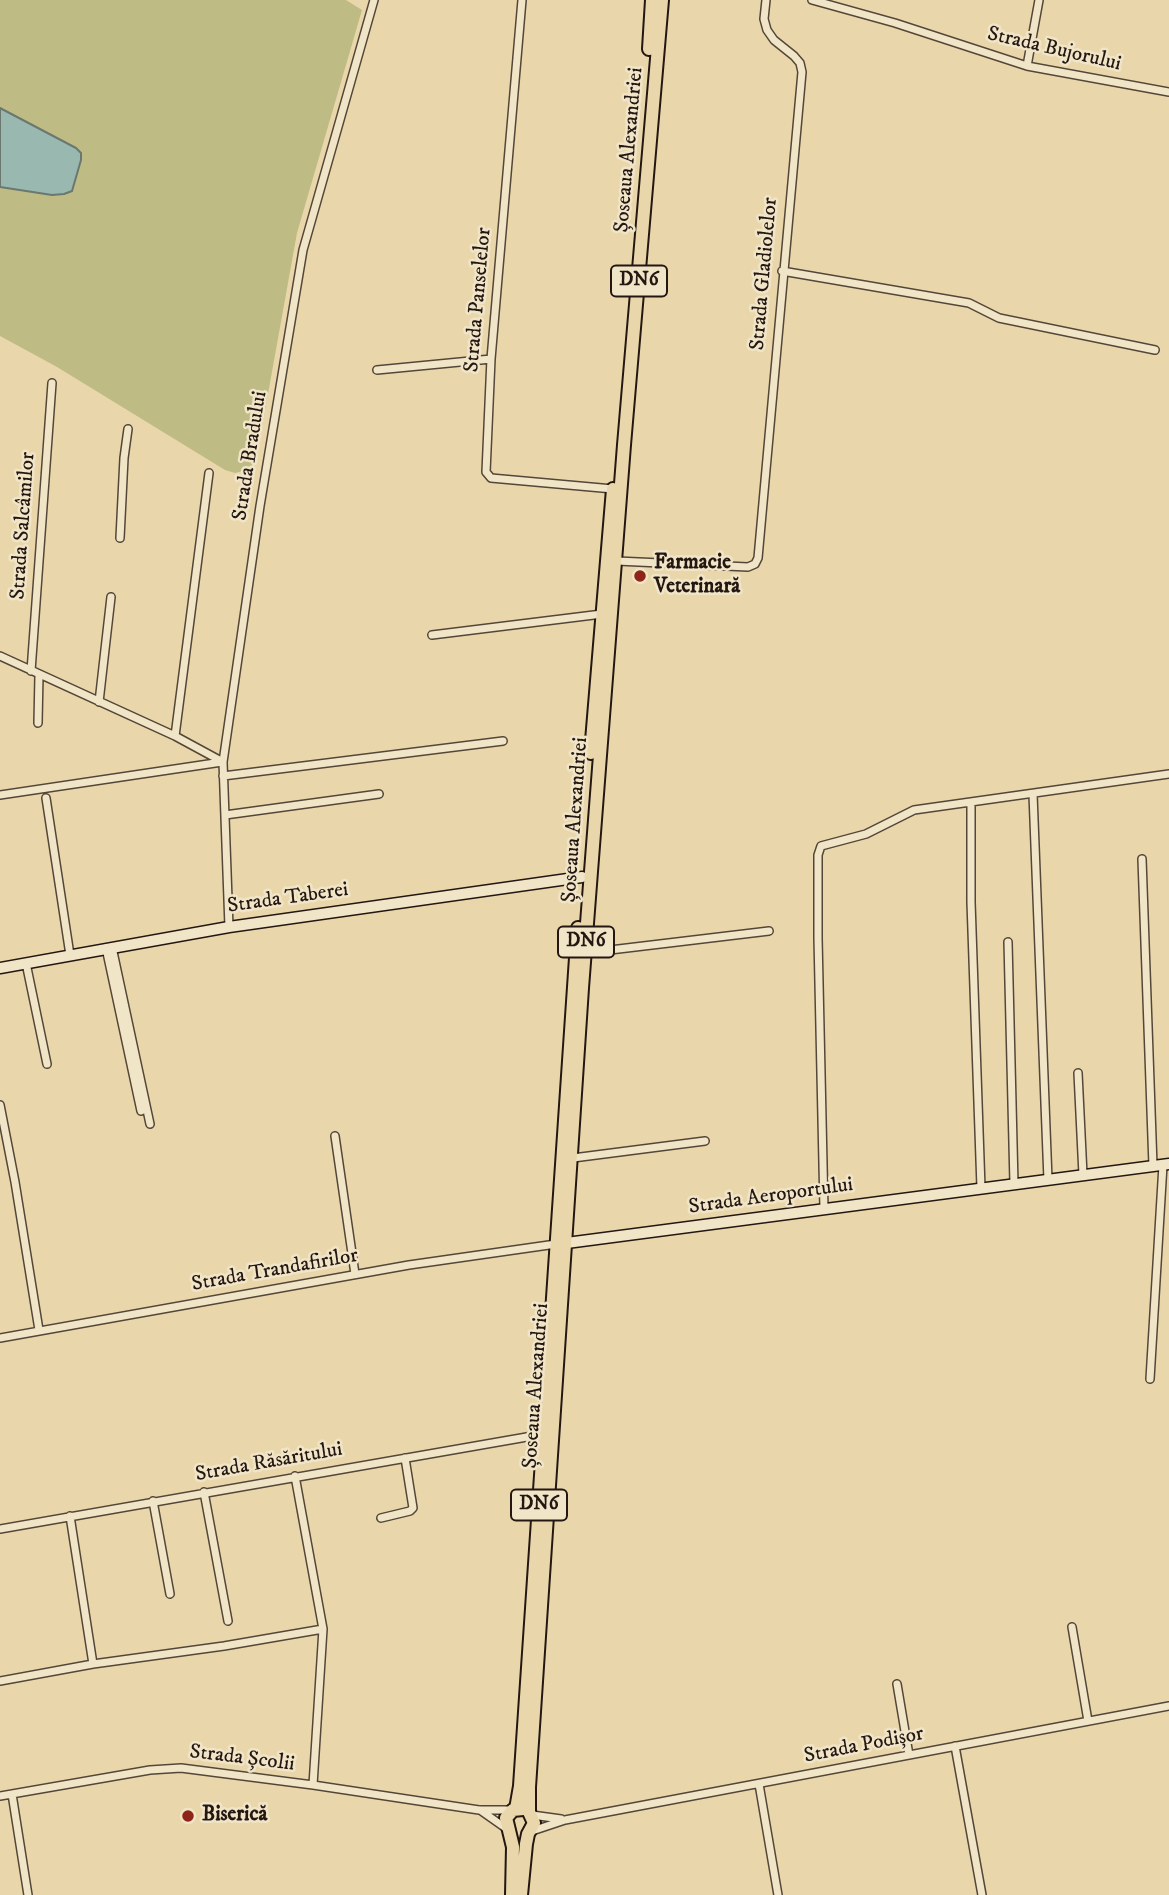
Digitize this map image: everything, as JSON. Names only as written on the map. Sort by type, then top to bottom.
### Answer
[{"type":"highway","name":"Șoseaua Alexandriei","points":[[521,1895],[529,1832],[534,1823],[529,1787],[582,877],[652,0]]},
{"type":"highway","name":"Șoseaua Alexandriei","points":[[512,1895],[513,1854],[506,1818],[514,1810],[520,1786],[544,1434],[561,1244],[573,1158],[595,806],[662,0]]},
{"type":"highway","points":[[514,1810],[531,1813]]},
{"type":"highway","points":[[509,1831],[520,1836],[529,1832]]},
{"type":"street","name":"Strada Bradului","points":[[229,927],[223,762],[256,533],[303,250],[374,0]]},
{"type":"street","name":"Strada Panselelor","points":[[522,0],[491,359],[485,468],[488,476],[613,489]]},
{"type":"street","name":"Strada Gladiolelor","points":[[617,561],[748,568],[755,565],[758,558],[802,72],[800,63],[774,40],[767,30],[764,19],[766,0]]},
{"type":"street","name":"Strada Bujorului","points":[[813,0],[895,23],[1027,66],[1169,92]]},
{"type":"street","points":[[1027,66],[1039,0]]},
{"type":"street","points":[[782,271],[969,303],[999,318],[1155,350]]},
{"type":"street","points":[[377,370],[491,359]]},
{"type":"street","name":"Strada Salcâmilor","points":[[38,723],[35,673],[52,383]]},
{"type":"street","points":[[120,538],[128,429]]},
{"type":"street","points":[[175,736],[209,473]]},
{"type":"street","points":[[99,702],[111,597]]},
{"type":"street","points":[[432,635],[602,614]]},
{"type":"street","points":[[0,656],[175,736],[223,762]]},
{"type":"street","points":[[223,776],[503,741]]},
{"type":"street","points":[[0,795],[223,762]]},
{"type":"street","points":[[824,1209],[819,1023],[819,850],[826,844],[866,834],[914,810],[1169,774]]},
{"type":"street","points":[[225,815],[379,794]]},
{"type":"street","points":[[1033,794],[1048,1180]]},
{"type":"street","points":[[46,798],[70,955]]},
{"type":"street","points":[[971,802],[971,902],[981,1188]]},
{"type":"street","points":[[1142,859],[1162,1165],[1150,1379]]},
{"type":"street","name":"Strada Taberei","points":[[0,968],[229,927],[582,877]]},
{"type":"street","points":[[585,953],[769,931]]},
{"type":"street","points":[[1008,942],[1014,1184]]},
{"type":"street","points":[[109,948],[141,1111]]},
{"type":"street","points":[[109,948],[150,1124]]},
{"type":"street","points":[[26,963],[47,1064]]},
{"type":"street","points":[[1078,1073],[1083,1175]]},
{"type":"street","points":[[0,1105],[39,1330]]},
{"type":"street","points":[[335,1136],[355,1274]]},
{"type":"street","points":[[573,1158],[705,1141]]},
{"type":"street","name":"Strada Aeroportului","points":[[561,1244],[1162,1165]]},
{"type":"street","name":"Strada Trandafirilor","points":[[0,1338],[355,1274],[561,1244]]},
{"type":"street","name":"Strada Răsăritului","points":[[0,1529],[544,1434]]},
{"type":"street","points":[[380,1518],[413,1508],[405,1458]]},
{"type":"street","points":[[295,1476],[323,1629],[313,1785]]},
{"type":"street","points":[[204,1492],[228,1621]]},
{"type":"street","points":[[153,1501],[170,1594]]},
{"type":"street","points":[[70,1516],[93,1664]]},
{"type":"street","points":[[1072,1628],[1088,1721]]},
{"type":"street","points":[[0,1681],[323,1629]]},
{"type":"street","points":[[897,1684],[909,1755]]},
{"type":"street","name":"Strada Podișor","points":[[529,1832],[565,1819],[1169,1706]]},
{"type":"street","points":[[955,1746],[982,1895]]},
{"type":"street","name":"Strada Școlii","points":[[0,1796],[167,1769],[195,1769],[480,1810],[514,1810]]},
{"type":"street","points":[[759,1784],[778,1895]]},
{"type":"street","points":[[12,1794],[28,1895]]},
{"type":"street","name":"Strada Școlii","points":[[480,1810],[509,1831]]},
{"type":"street","name":"Strada Podișor","points":[[531,1813],[565,1819]]},
{"type":"shaded area","points":[[0,0],[346,0],[362,10],[297,233],[257,455],[252,466],[243,471],[235,473],[225,470],[57,367],[0,336]]},
{"type":"water","points":[[0,108],[81,153],[72,191],[52,195],[0,187]]},
{"type":"place","name":"Farmacie Veterinară","points":[[640,576]]},
{"type":"place","name":"Biserică","points":[[188,1816]]}]
